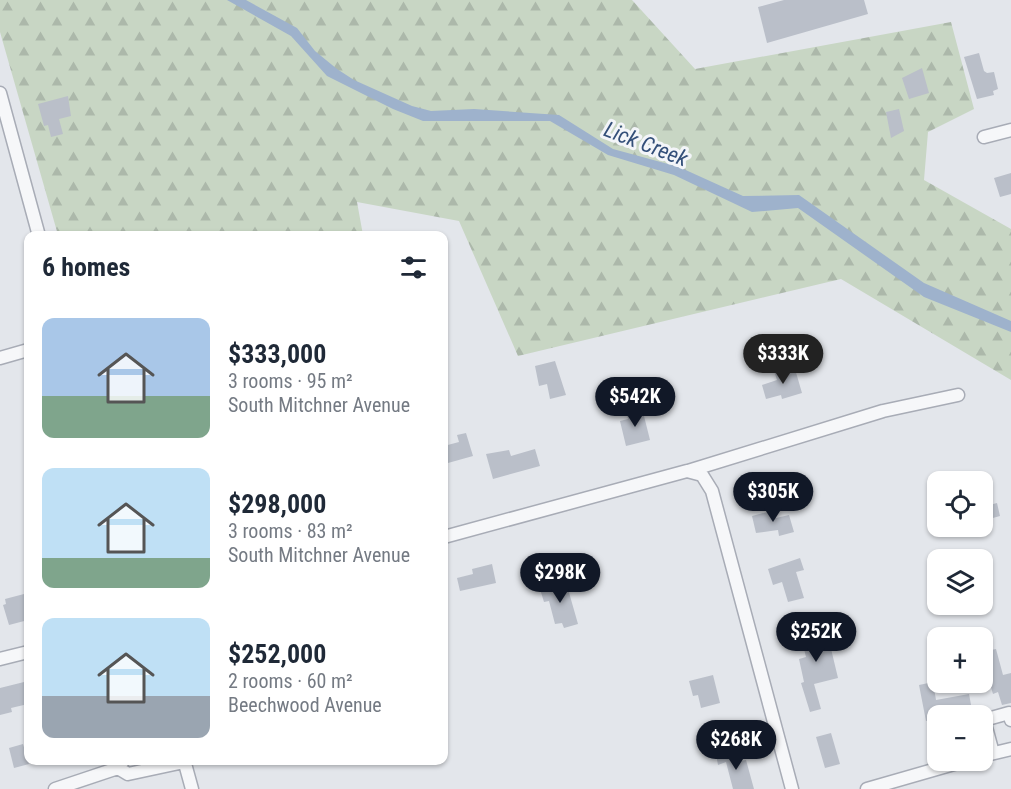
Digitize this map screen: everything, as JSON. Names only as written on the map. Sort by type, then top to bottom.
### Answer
[{"type":"street","points":[[0,93],[38,231]]},
{"type":"street","points":[[984,137],[1011,130]]},
{"type":"street","points":[[0,358],[24,351]]},
{"type":"street","points":[[448,536],[687,471],[883,411],[958,395]]},
{"type":"street","points":[[687,471],[702,475],[712,491],[792,789]]},
{"type":"street","points":[[0,659],[24,652]]},
{"type":"street","points":[[993,717],[1009,713],[1011,720]]},
{"type":"street","points":[[993,754],[1011,749]]},
{"type":"street","points":[[55,789],[118,765]]},
{"type":"street","points":[[122,765],[128,774],[167,765]]},
{"type":"street","points":[[185,765],[192,789]]},
{"type":"street","points":[[867,789],[930,771]]},
{"type":"green space","points":[[0,0],[632,0],[695,69],[951,22],[974,109],[928,132],[924,180],[1011,229],[1011,380],[841,279],[518,356],[459,221],[357,202],[362,231],[57,231],[0,32]]},
{"type":"water","name":"Lick Creek","points":[[227,0],[246,0],[297,28],[315,51],[337,69],[354,80],[412,106],[431,111],[474,109],[559,115],[613,149],[679,167],[743,196],[799,195],[924,283],[1011,321],[1011,332],[924,297],[798,208],[752,212],[674,175],[608,155],[550,121],[423,121],[393,109],[327,76],[291,36]]},
{"type":"building","points":[[784,0],[864,0],[868,14],[767,43],[758,7]]},
{"type":"building","points":[[979,53],[984,71],[994,72],[998,89],[993,91],[994,95],[977,99],[964,57]]},
{"type":"building","points":[[922,68],[929,93],[909,99],[902,78]]},
{"type":"building","points":[[68,96],[71,116],[59,119],[63,134],[51,137],[48,125],[44,126],[38,104]]},
{"type":"building","points":[[899,109],[904,131],[891,138],[886,112]]},
{"type":"building","points":[[1011,173],[1011,194],[1000,197],[994,178]]},
{"type":"building","points":[[555,361],[566,395],[550,399],[547,384],[539,386],[535,366]]},
{"type":"building","points":[[785,368],[786,371],[795,369],[802,393],[782,399],[781,395],[766,399],[762,385],[777,380],[774,371]]},
{"type":"building","points":[[642,408],[650,440],[626,446],[620,421],[628,419],[626,412]]},
{"type":"building","points":[[466,433],[473,456],[448,463],[448,445],[459,442],[457,435]]},
{"type":"building","points":[[535,449],[540,466],[493,479],[486,454],[509,450],[511,456]]},
{"type":"building","points":[[997,503],[1000,516],[993,518],[993,504]]},
{"type":"building","points":[[775,510],[776,518],[789,515],[794,532],[779,536],[778,530],[756,533],[752,516]]},
{"type":"building","points":[[800,558],[804,570],[796,572],[804,598],[788,602],[782,582],[773,585],[768,569]]},
{"type":"building","points":[[492,564],[496,583],[460,591],[457,578],[473,574],[472,569]]},
{"type":"building","points":[[566,582],[578,624],[564,628],[562,623],[555,624],[549,601],[544,602],[540,589]]},
{"type":"building","points":[[24,594],[24,621],[9,625],[3,605],[6,604],[5,599]]},
{"type":"building","points":[[820,624],[822,634],[827,632],[838,678],[814,684],[821,709],[810,712],[801,683],[804,682],[799,659],[806,657],[799,629]]},
{"type":"building","points":[[996,649],[1003,675],[1011,673],[1011,703],[1002,705],[998,692],[993,694],[993,650]]},
{"type":"building","points":[[713,675],[720,703],[701,708],[698,695],[693,696],[689,681]]},
{"type":"building","points":[[24,682],[24,705],[11,708],[12,712],[0,715],[0,688]]},
{"type":"building","points":[[927,683],[927,693],[935,693],[936,700],[969,694],[971,705],[927,705],[926,721],[919,685]]},
{"type":"building","points":[[831,733],[840,764],[825,768],[816,737]]},
{"type":"building","points":[[23,744],[25,765],[14,768],[9,748]]},
{"type":"building","points":[[733,750],[736,762],[746,760],[754,789],[733,789],[726,762],[718,765],[716,754]]}]
